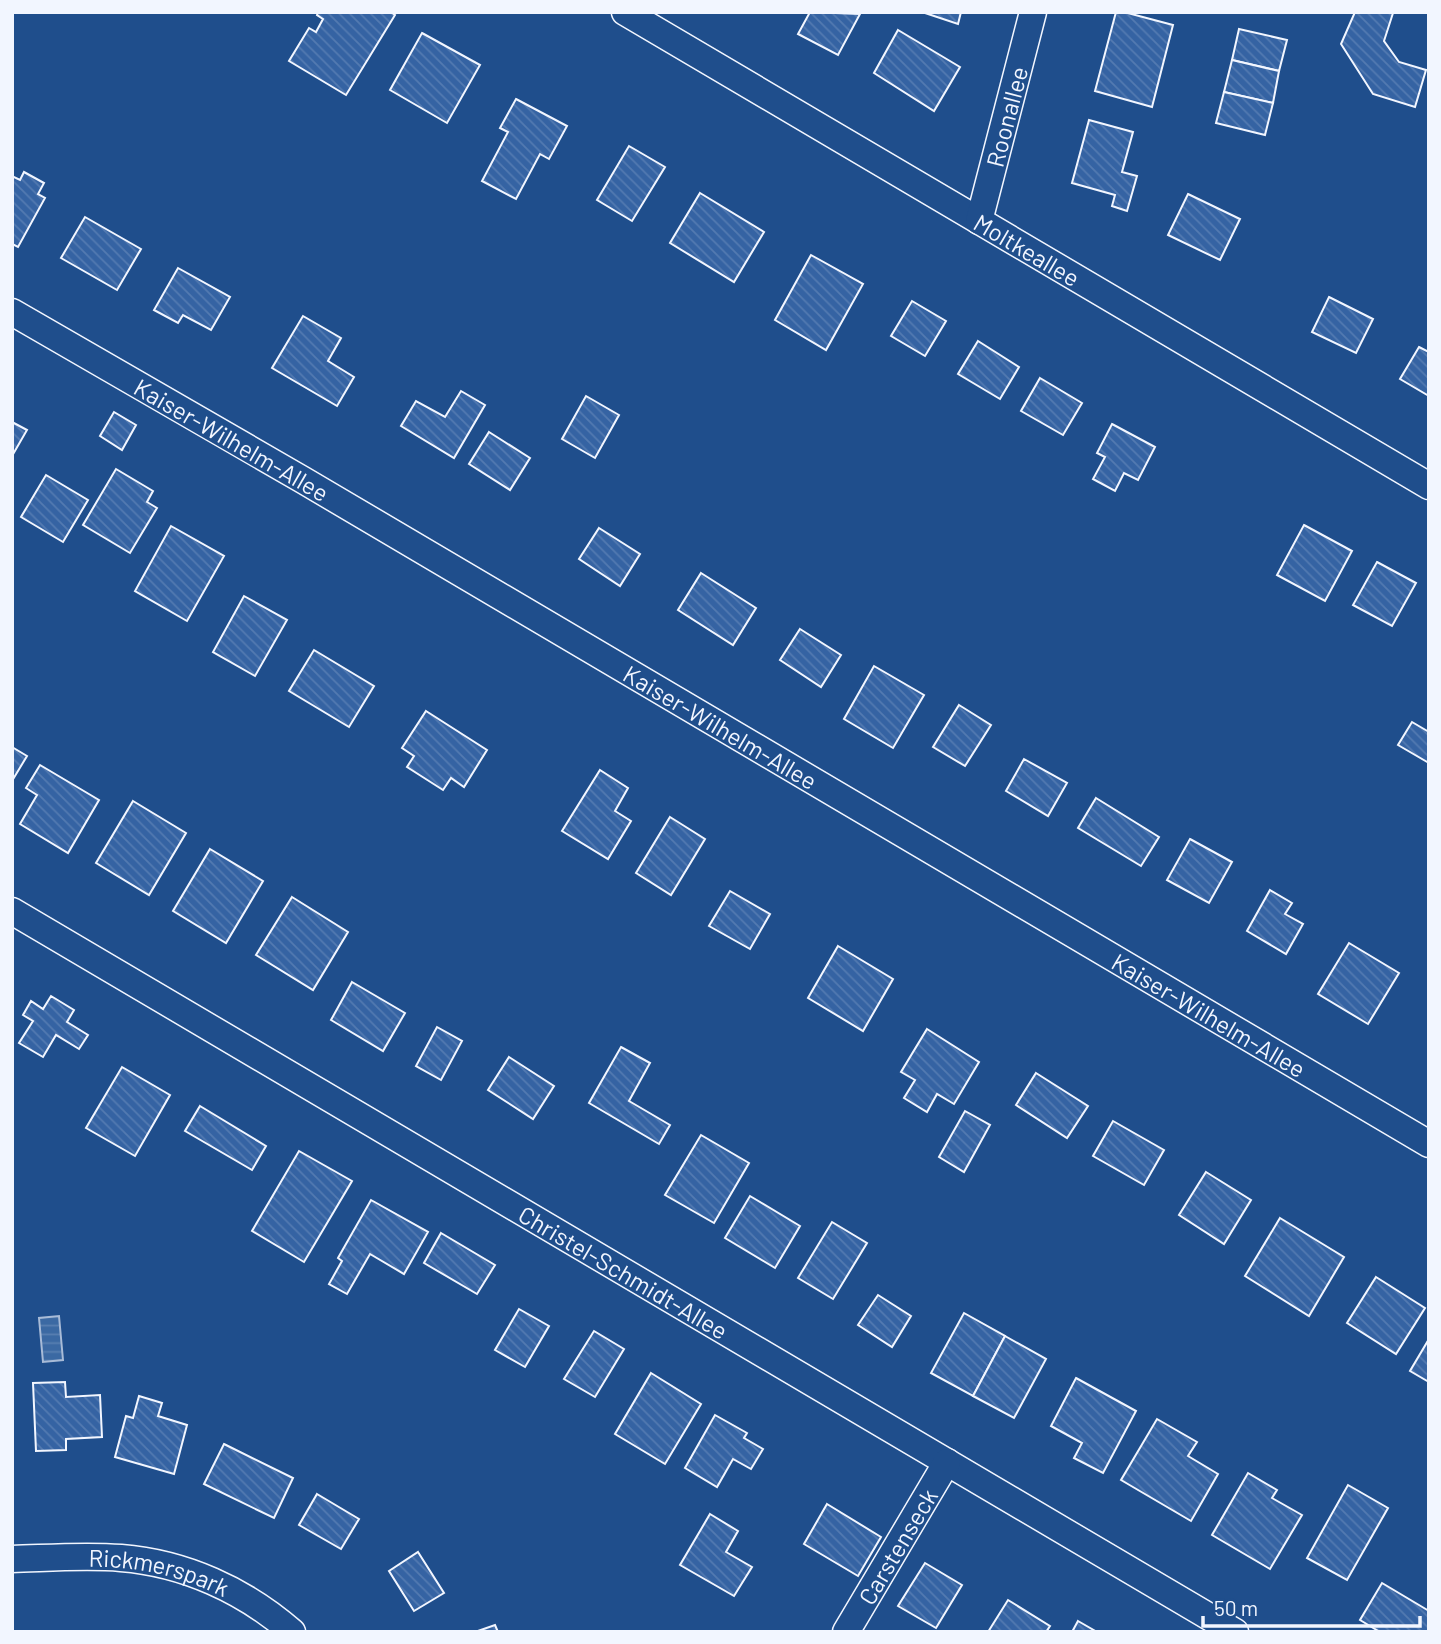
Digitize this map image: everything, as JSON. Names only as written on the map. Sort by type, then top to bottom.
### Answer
[{"type":"street","name":"Moltkeallee","points":[[625,12],[1429,486]]},
{"type":"street","name":"Roonallee","points":[[979,221],[1033,12]]},
{"type":"street","name":"Kaiser-Wilhelm-Allee","points":[[12,312],[303,480],[1429,1144]]},
{"type":"street","name":"Christel-Schmidt-Allee","points":[[12,911],[1235,1632]]},
{"type":"street","name":"Carstenseck","points":[[846,1632],[947,1462]]},
{"type":"street","name":"Rickmerspark","points":[[12,1559],[120,1558],[174,1567],[238,1593],[292,1632]]},
{"type":"water","points":[[59,1316],[63,1360],[43,1362],[39,1318]]},
{"type":"building","points":[[318,12],[391,12],[395,15],[346,95],[289,61],[309,28],[316,32],[323,19],[317,15]]},
{"type":"building","points":[[810,12],[860,14],[838,55],[798,34]]},
{"type":"building","points":[[922,12],[961,12],[958,24]]},
{"type":"building","points":[[1116,12],[1173,25],[1152,107],[1095,91]]},
{"type":"building","points":[[1355,12],[1393,13],[1384,41],[1399,62],[1426,70],[1415,107],[1373,94],[1341,44]]},
{"type":"building","points":[[1239,29],[1287,40],[1279,71],[1232,60]]},
{"type":"building","points":[[898,30],[960,67],[934,111],[874,73]]},
{"type":"building","points":[[422,33],[480,65],[447,123],[390,90]]},
{"type":"building","points":[[1232,60],[1279,71],[1273,103],[1224,92]]},
{"type":"building","points":[[1224,92],[1273,103],[1265,135],[1216,123]]},
{"type":"building","points":[[516,99],[567,126],[549,159],[540,154],[516,199],[482,181],[508,132],[500,128]]},
{"type":"building","points":[[1089,120],[1133,132],[1122,172],[1137,176],[1127,211],[1112,206],[1115,195],[1072,183]]},
{"type":"building","points":[[629,146],[665,167],[632,221],[597,200]]},
{"type":"building","points":[[24,172],[44,183],[38,194],[45,198],[18,247],[12,244],[12,176],[20,180]]},
{"type":"building","points":[[700,193],[764,232],[734,282],[670,243]]},
{"type":"building","points":[[1188,194],[1240,219],[1220,260],[1168,235]]},
{"type":"building","points":[[85,217],[141,249],[117,290],[61,258]]},
{"type":"building","points":[[811,255],[863,284],[826,350],[775,320]]},
{"type":"building","points":[[178,268],[230,297],[211,330],[183,315],[178,323],[154,310]]},
{"type":"building","points":[[1329,297],[1373,319],[1356,353],[1312,332]]},
{"type":"building","points":[[912,301],[946,321],[925,356],[891,336]]},
{"type":"building","points":[[303,316],[341,338],[328,361],[354,377],[337,406],[272,368]]},
{"type":"building","points":[[978,341],[1019,367],[1000,399],[958,374]]},
{"type":"building","points":[[1419,347],[1429,352],[1429,396],[1400,379]]},
{"type":"building","points":[[1040,378],[1082,403],[1063,435],[1021,411]]},
{"type":"building","points":[[461,391],[485,405],[454,458],[401,426],[416,401],[445,417]]},
{"type":"building","points":[[586,396],[619,415],[595,458],[562,439]]},
{"type":"building","points":[[114,412],[136,425],[122,450],[100,436]]},
{"type":"building","points":[[12,422],[27,430],[12,456]]},
{"type":"building","points":[[1112,424],[1155,447],[1138,480],[1124,473],[1115,491],[1093,479],[1105,457],[1097,453]]},
{"type":"building","points":[[489,432],[530,458],[510,490],[469,464]]},
{"type":"building","points":[[116,469],[153,491],[147,502],[157,508],[130,553],[83,525]]},
{"type":"building","points":[[46,475],[88,500],[63,542],[21,517]]},
{"type":"building","points":[[1304,525],[1352,551],[1325,601],[1277,575]]},
{"type":"building","points":[[171,526],[224,556],[187,621],[135,591]]},
{"type":"building","points":[[599,528],[640,554],[620,586],[579,559]]},
{"type":"building","points":[[1377,562],[1416,583],[1392,626],[1353,605]]},
{"type":"building","points":[[701,573],[756,608],[733,645],[678,610]]},
{"type":"building","points":[[244,596],[287,620],[255,676],[213,652]]},
{"type":"building","points":[[800,629],[841,655],[821,687],[780,660]]},
{"type":"building","points":[[314,650],[374,686],[349,727],[289,691]]},
{"type":"building","points":[[874,666],[924,695],[893,748],[844,719]]},
{"type":"building","points":[[959,705],[991,725],[965,766],[933,747]]},
{"type":"building","points":[[426,711],[487,750],[464,787],[451,778],[443,790],[407,767],[414,756],[402,748]]},
{"type":"building","points":[[1412,722],[1429,732],[1429,763],[1398,745]]},
{"type":"building","points":[[12,747],[27,756],[12,781]]},
{"type":"building","points":[[1024,759],[1067,783],[1048,816],[1006,791]]},
{"type":"building","points":[[40,765],[99,800],[68,853],[20,824],[37,795],[26,788]]},
{"type":"building","points":[[600,770],[628,788],[615,811],[631,821],[608,859],[562,831]]},
{"type":"building","points":[[1096,798],[1159,837],[1141,866],[1078,828]]},
{"type":"building","points":[[133,801],[186,833],[149,895],[96,863]]},
{"type":"building","points":[[670,817],[705,839],[671,895],[636,873]]},
{"type":"building","points":[[1190,839],[1232,862],[1209,903],[1167,880]]},
{"type":"building","points":[[210,849],[263,881],[226,943],[173,911]]},
{"type":"building","points":[[1270,890],[1292,903],[1285,914],[1303,924],[1286,954],[1247,931]]},
{"type":"building","points":[[730,891],[770,914],[750,949],[709,926]]},
{"type":"building","points":[[292,897],[348,932],[313,990],[256,955]]},
{"type":"building","points":[[1349,943],[1399,973],[1368,1024],[1318,994]]},
{"type":"building","points":[[838,946],[893,979],[863,1031],[808,998]]},
{"type":"building","points":[[352,982],[405,1013],[383,1051],[331,1020]]},
{"type":"building","points":[[51,996],[74,1010],[67,1022],[88,1035],[79,1049],[56,1035],[43,1057],[19,1043],[33,1021],[23,1015],[31,1001],[43,1009]]},
{"type":"building","points":[[437,1027],[462,1041],[441,1080],[416,1066]]},
{"type":"building","points":[[927,1029],[979,1062],[954,1104],[937,1094],[927,1112],[904,1098],[915,1080],[901,1072]]},
{"type":"building","points":[[621,1047],[650,1063],[629,1101],[670,1125],[659,1144],[589,1103]]},
{"type":"building","points":[[509,1057],[554,1086],[533,1119],[488,1090]]},
{"type":"building","points":[[122,1067],[170,1095],[135,1156],[86,1128]]},
{"type":"building","points":[[1036,1073],[1088,1106],[1067,1138],[1016,1105]]},
{"type":"building","points":[[200,1106],[266,1146],[252,1170],[185,1131]]},
{"type":"building","points":[[965,1111],[990,1125],[964,1172],[939,1157]]},
{"type":"building","points":[[1113,1121],[1164,1150],[1144,1185],[1093,1156]]},
{"type":"building","points":[[701,1135],[749,1163],[714,1223],[665,1195]]},
{"type":"building","points":[[299,1151],[352,1181],[304,1262],[252,1231]]},
{"type":"building","points":[[1206,1172],[1251,1200],[1224,1244],[1179,1215]]},
{"type":"building","points":[[750,1196],[800,1226],[775,1268],[725,1238]]},
{"type":"building","points":[[371,1200],[428,1232],[404,1274],[370,1254],[347,1294],[329,1284],[342,1261],[338,1258]]},
{"type":"building","points":[[1280,1218],[1344,1257],[1309,1316],[1245,1276]]},
{"type":"building","points":[[832,1222],[867,1243],[833,1299],[798,1278]]},
{"type":"building","points":[[441,1233],[495,1265],[477,1294],[424,1263]]},
{"type":"building","points":[[1376,1277],[1425,1308],[1396,1354],[1347,1323]]},
{"type":"building","points":[[878,1295],[911,1316],[892,1347],[858,1325]]},
{"type":"building","points":[[519,1309],[549,1326],[525,1367],[495,1350]]},
{"type":"building","points":[[964,1313],[1005,1336],[973,1396],[931,1373]]},
{"type":"building","points":[[594,1331],[624,1349],[595,1397],[564,1379]]},
{"type":"building","points":[[1005,1336],[1046,1359],[1014,1418],[973,1396]]},
{"type":"building","points":[[1429,1339],[1429,1382],[1410,1371]]},
{"type":"building","points":[[651,1373],[701,1404],[665,1464],[615,1434]]},
{"type":"building","points":[[1076,1378],[1136,1411],[1103,1473],[1074,1458],[1082,1443],[1051,1426]]},
{"type":"building","points":[[65,1382],[66,1397],[100,1395],[102,1437],[66,1439],[66,1450],[36,1451],[33,1383]]},
{"type":"building","points":[[139,1396],[162,1403],[158,1416],[187,1425],[174,1474],[115,1457],[126,1416],[133,1418]]},
{"type":"building","points":[[715,1415],[747,1433],[744,1438],[763,1449],[751,1469],[733,1459],[717,1487],[685,1468]]},
{"type":"building","points":[[1157,1419],[1197,1442],[1188,1456],[1218,1474],[1191,1521],[1121,1480]]},
{"type":"building","points":[[224,1444],[293,1478],[274,1518],[204,1484]]},
{"type":"building","points":[[1248,1473],[1277,1490],[1272,1498],[1302,1515],[1270,1569],[1212,1535]]},
{"type":"building","points":[[1348,1485],[1388,1508],[1347,1580],[1307,1558]]},
{"type":"building","points":[[317,1494],[359,1519],[341,1549],[299,1525]]},
{"type":"building","points":[[827,1504],[881,1537],[858,1576],[804,1544]]},
{"type":"building","points":[[710,1514],[738,1531],[726,1552],[752,1567],[734,1596],[680,1565]]},
{"type":"building","points":[[418,1552],[444,1593],[414,1611],[389,1571]]},
{"type":"building","points":[[925,1563],[962,1585],[936,1628],[898,1606]]},
{"type":"building","points":[[1382,1583],[1429,1611],[1429,1632],[1380,1632],[1360,1620]]},
{"type":"building","points":[[1008,1600],[1050,1626],[1046,1632],[988,1632]]},
{"type":"building","points":[[1078,1621],[1097,1632],[1072,1632]]},
{"type":"building","points":[[495,1625],[498,1632],[475,1632]]}]
